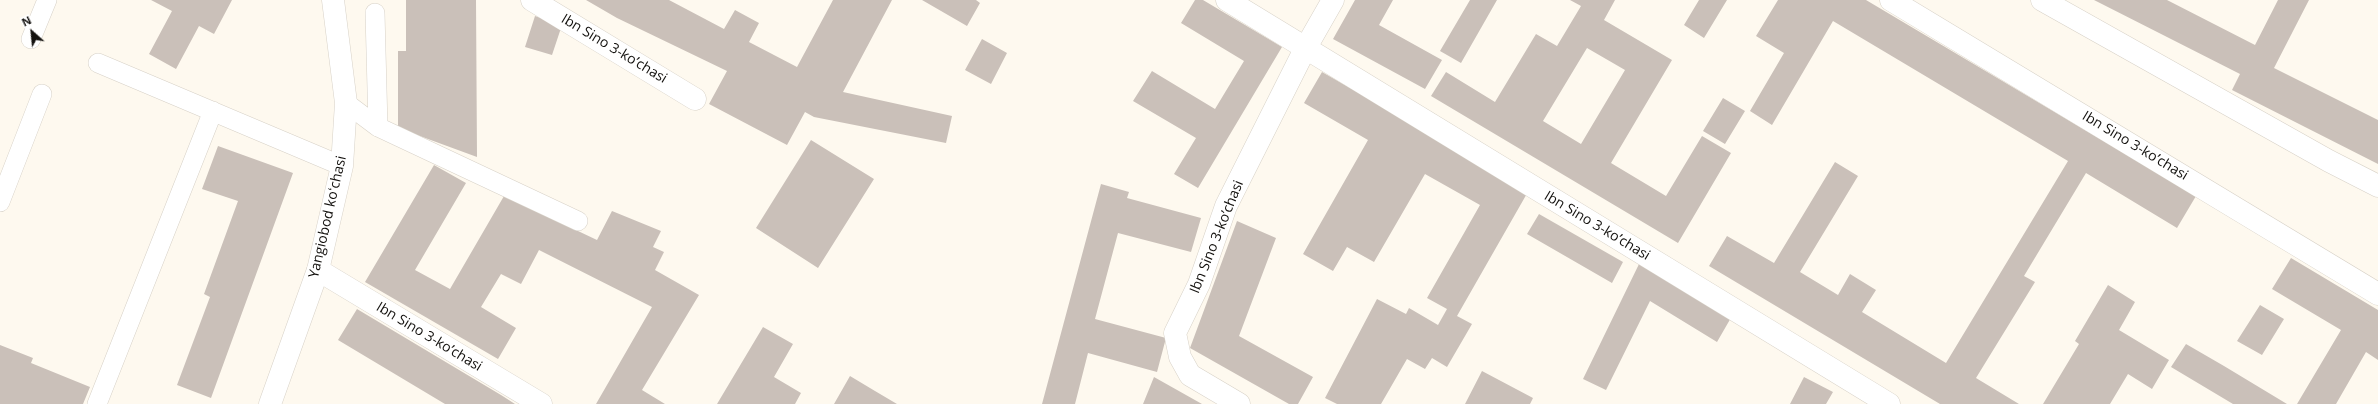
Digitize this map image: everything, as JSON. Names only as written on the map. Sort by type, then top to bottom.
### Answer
[{"type":"street","name":"Yangiobod koʻchasi","points":[[270,404],[318,270],[342,166],[346,103],[333,0]]},
{"type":"street","name":"Ibn Sino 3-koʼchasi","points":[[532,0],[695,99]]},
{"type":"street","name":"Ibn Sino 3-koʼchasi","points":[[1227,0],[1889,404]]},
{"type":"street","name":"Ibn Sino 3-koʼchasi","points":[[1239,404],[1190,375],[1180,357],[1175,334],[1199,284],[1226,206],[1305,49],[1333,0]]},
{"type":"street","name":"Ibn Sino 3-koʼchasi","points":[[1891,0],[2378,294]]},
{"type":"street","points":[[2042,0],[2329,162],[2378,186]]},
{"type":"street","name":"Ibn Sino 3-koʼchasi","points":[[318,270],[541,404]]},
{"type":"lane","points":[[31,39],[47,0]]},
{"type":"lane","points":[[375,14],[378,127]]},
{"type":"lane","points":[[98,62],[342,166]]},
{"type":"lane","points":[[0,202],[42,94]]},
{"type":"lane","points":[[346,103],[378,127],[578,221]]},
{"type":"lane","points":[[97,404],[213,111]]},
{"type":"building","points":[[151,0],[232,0],[214,34],[199,26],[176,69],[149,54],[172,11]]},
{"type":"building","points":[[406,0],[476,0],[477,157],[398,128],[398,51],[406,51]]},
{"type":"building","points":[[586,0],[669,0],[724,29],[735,10],[759,23],[749,42],[797,67],[833,0],[892,0],[843,92],[952,116],[946,143],[814,117],[805,112],[787,145],[709,104],[727,71],[617,18]]},
{"type":"building","points":[[922,0],[976,0],[980,3],[967,26]]},
{"type":"building","points":[[1195,0],[1203,0],[1282,47],[1198,188],[1174,174],[1196,138],[1133,101],[1152,71],[1215,109],[1244,61],[1181,23]]},
{"type":"building","points":[[1355,0],[1393,0],[1379,25],[1442,60],[1425,89],[1333,39]]},
{"type":"building","points":[[1470,0],[1497,0],[1461,63],[1440,51]]},
{"type":"building","points":[[1570,0],[1615,0],[1604,20],[1672,60],[1611,163],[1666,196],[1702,136],[1731,153],[1678,243],[1431,96],[1446,72],[1495,102],[1536,34],[1557,46],[1581,6]],"holes":[[[1587,48],[1625,70],[1581,144],[1543,121]]]},
{"type":"building","points":[[1699,0],[1727,0],[1704,38],[1684,25]]},
{"type":"building","points":[[1778,0],[1866,0],[2196,196],[2177,228],[2086,173],[2024,276],[2035,282],[1976,378],[2019,404],[1940,404],[1709,266],[1727,236],[1774,263],[1835,162],[1858,176],[1800,272],[1838,295],[1850,274],[1876,290],[1862,312],[1946,363],[2068,161],[1833,21],[1772,125],[1750,111],[1784,53],[1756,36]]},
{"type":"building","points":[[2094,0],[2167,0],[2255,45],[2278,0],[2309,0],[2274,68],[2378,120],[2378,164],[2232,90],[2240,74]]},
{"type":"building","points":[[535,16],[562,25],[552,55],[525,47]]},
{"type":"building","points":[[982,39],[1007,53],[991,84],[965,70]]},
{"type":"building","points":[[1322,72],[1529,190],[1457,316],[1472,324],[1447,367],[1432,358],[1425,369],[1407,359],[1381,404],[1337,404],[1325,398],[1377,299],[1406,314],[1409,308],[1438,325],[1447,309],[1427,298],[1480,205],[1425,174],[1374,262],[1347,247],[1333,271],[1303,254],[1368,140],[1304,103]]},
{"type":"building","points":[[1723,98],[1745,111],[1725,144],[1703,131]]},
{"type":"building","points":[[811,140],[874,179],[818,268],[756,228]]},
{"type":"building","points":[[218,146],[293,173],[211,398],[177,385],[210,297],[204,294],[238,201],[202,189]]},
{"type":"building","points":[[434,165],[466,183],[415,270],[450,289],[504,196],[597,240],[612,211],[661,231],[653,247],[664,252],[655,270],[699,295],[642,390],[665,404],[596,404],[652,307],[539,250],[521,284],[501,274],[481,307],[516,328],[498,359],[365,282]]},
{"type":"building","points":[[1101,184],[1129,192],[1127,198],[1201,218],[1191,252],[1118,233],[1095,319],[1166,338],[1157,372],[1088,353],[1075,404],[1042,404]]},
{"type":"building","points":[[1539,214],[1623,262],[1612,283],[1527,234]]},
{"type":"building","points":[[1237,221],[1276,238],[1239,336],[1313,377],[1298,404],[1289,404],[1190,348]]},
{"type":"building","points":[[2291,258],[2378,310],[2378,360],[2366,352],[2336,404],[2297,404],[2341,330],[2272,289]]},
{"type":"building","points":[[1640,262],[1732,316],[1717,342],[1650,301],[1606,390],[1583,379]]},
{"type":"building","points":[[2108,285],[2135,302],[2119,330],[2169,360],[2152,389],[2128,374],[2110,404],[2043,404],[2079,344],[2075,341]]},
{"type":"building","points":[[2260,305],[2284,319],[2262,355],[2237,341]]},
{"type":"building","points":[[357,309],[515,404],[445,404],[338,340]]},
{"type":"building","points":[[763,327],[793,344],[774,377],[801,393],[795,404],[717,404]]},
{"type":"building","points":[[2186,344],[2287,404],[2233,404],[2171,367]]},
{"type":"building","points":[[0,345],[33,358],[31,363],[90,387],[83,404],[0,404]]},
{"type":"building","points":[[1482,371],[1533,398],[1530,404],[1465,404]]},
{"type":"building","points":[[850,376],[875,391],[897,404],[834,404]]},
{"type":"building","points":[[1154,377],[1202,404],[1143,404]]},
{"type":"building","points":[[1804,377],[1833,392],[1826,404],[1790,404]]}]
